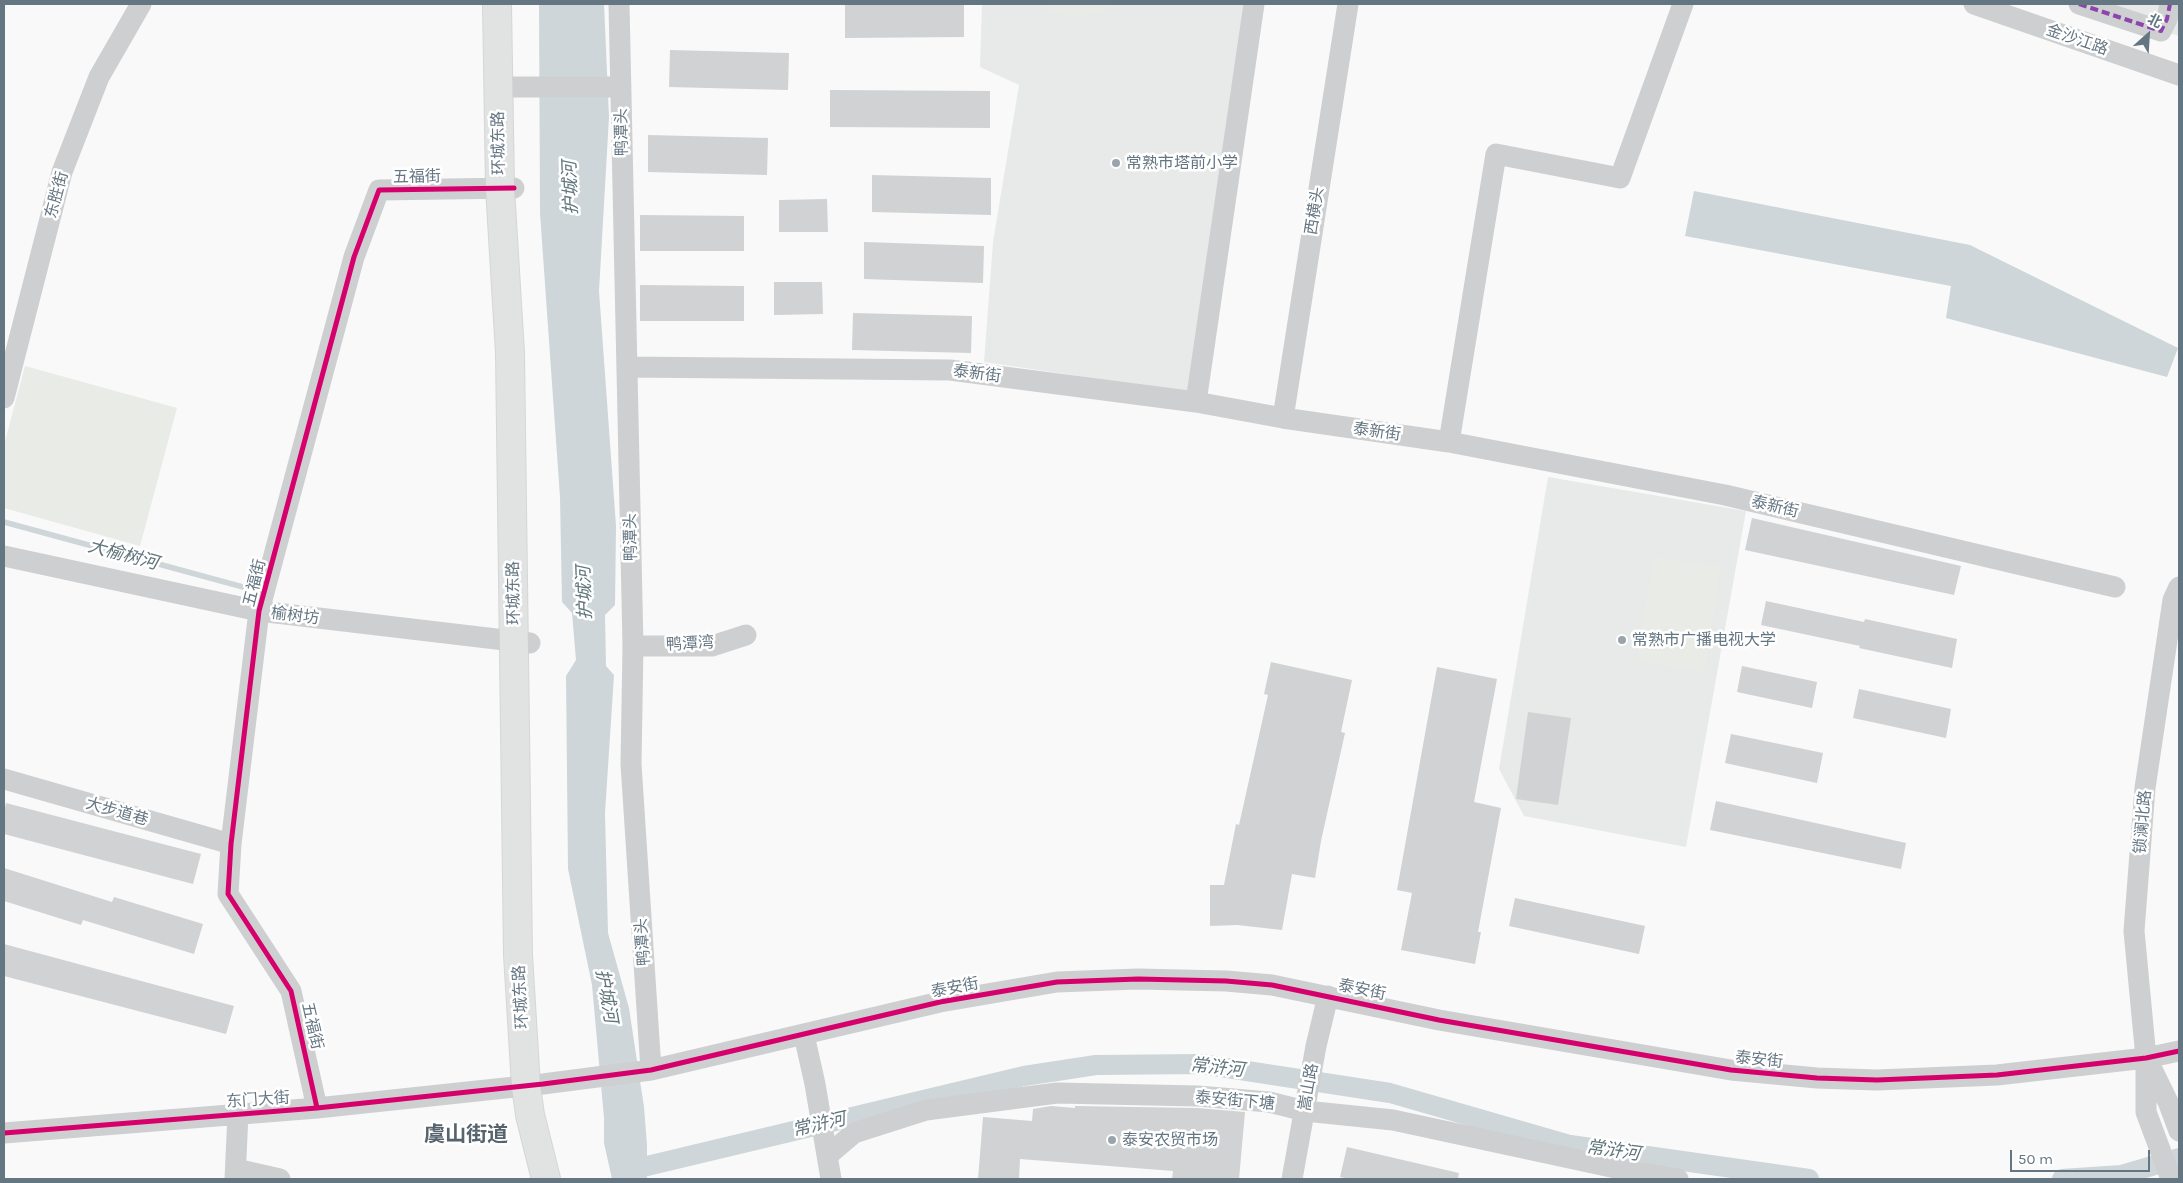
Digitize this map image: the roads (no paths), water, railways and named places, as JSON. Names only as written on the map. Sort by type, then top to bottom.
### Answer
[{"type":"main road","name":"环城东路","points":[[497,4],[507,188],[533,926],[534,1085],[530,1115],[546,1179]]},
{"type":"main road","name":"环城东路","points":[[507,188],[511,87],[509,4]]},
{"type":"main road","name":"环城东路","points":[[534,1085],[562,1179]]},
{"type":"street","name":"东胜街","points":[[4,398],[62,172],[99,77],[141,4]]},
{"type":"street","name":"鸭潭头","points":[[619,4],[634,646],[631,764],[651,1070]]},
{"type":"street","points":[[1196,402],[1254,4]]},
{"type":"street","name":"西横头","points":[[1283,418],[1348,4]]},
{"type":"street","points":[[1449,442],[1496,154],[1620,178],[1675,21],[1683,4]]},
{"type":"street","name":"金沙江路","points":[[1974,4],[2179,76]]},
{"type":"street","points":[[2079,4],[2161,30],[2167,19],[2170,4]]},
{"type":"street","points":[[511,87],[621,87]]},
{"type":"street","name":"五福街","points":[[317,1108],[291,991],[228,894],[231,844],[260,612],[354,257],[379,190],[507,188]]},
{"type":"street","name":"泰新街","points":[[628,367],[950,370],[1196,402],[1283,418],[1449,442],[1725,495],[2116,587]]},
{"type":"street","name":"榆树坊","points":[[4,556],[260,612],[522,642]]},
{"type":"street","name":"锁澜北路","points":[[2171,1179],[2146,1112],[2146,1058],[2134,931],[2145,788],[2173,600],[2179,588]]},
{"type":"street","name":"鸭潭湾","points":[[634,646],[712,646],[746,635]]},
{"type":"street","name":"大步道巷","points":[[4,780],[231,844]]},
{"type":"street","name":"泰安街","points":[[534,1085],[651,1070],[940,1002],[1057,982],[1138,979],[1226,981],[1272,986],[1439,1020],[1731,1070],[1817,1078],[1878,1080],[1998,1075],[2146,1058],[2179,1051]]},
{"type":"street","name":"嵩山路","points":[[1292,1179],[1316,1046],[1328,996]]},
{"type":"street","points":[[804,1035],[815,1084],[831,1179]]},
{"type":"street","points":[[2146,1058],[2170,1104],[2179,1131]]},
{"type":"street","name":"东门大街","points":[[4,1132],[317,1108],[534,1085]]},
{"type":"street","name":"泰安街下塘","points":[[827,1156],[854,1133],[926,1110],[1057,1093],[1198,1096],[1269,1102],[1305,1110],[1393,1120],[1624,1170],[1678,1179]]},
{"type":"street","points":[[238,1114],[235,1174],[280,1179]]},
{"type":"water","name":"护城河","points":[[539,4],[604,4],[609,117],[599,291],[616,526],[615,605],[605,615],[606,666],[614,675],[605,813],[608,933],[629,1008],[644,1107],[647,1179],[612,1179],[604,1143],[604,1118],[592,985],[568,869],[566,676],[576,660],[572,613],[562,602],[560,497],[540,213]]},
{"type":"water","points":[[1694,191],[1970,245],[2178,348],[2167,377],[1946,318],[1951,286],[1685,236]]},
{"type":"waterway","name":"大榆树河","points":[[4,522],[243,587]]},
{"type":"waterway","name":"常浒河","points":[[626,1171],[1024,1076],[1096,1065],[1201,1064],[1390,1093],[1570,1145],[1809,1179]]},
{"type":"waterway","name":"常浒河","points":[[2062,1179],[2121,1175],[2179,1158]]},
{"type":"place","name":"常熟市塔前小学","points":[[1116,163]]},
{"type":"place","name":"常熟市广播电视大学","points":[[1622,640]]},
{"type":"place","name":"泰安农贸市场","points":[[1112,1140]]},
{"type":"district","name":"虞山街道","points":[[466,1135]]}]
